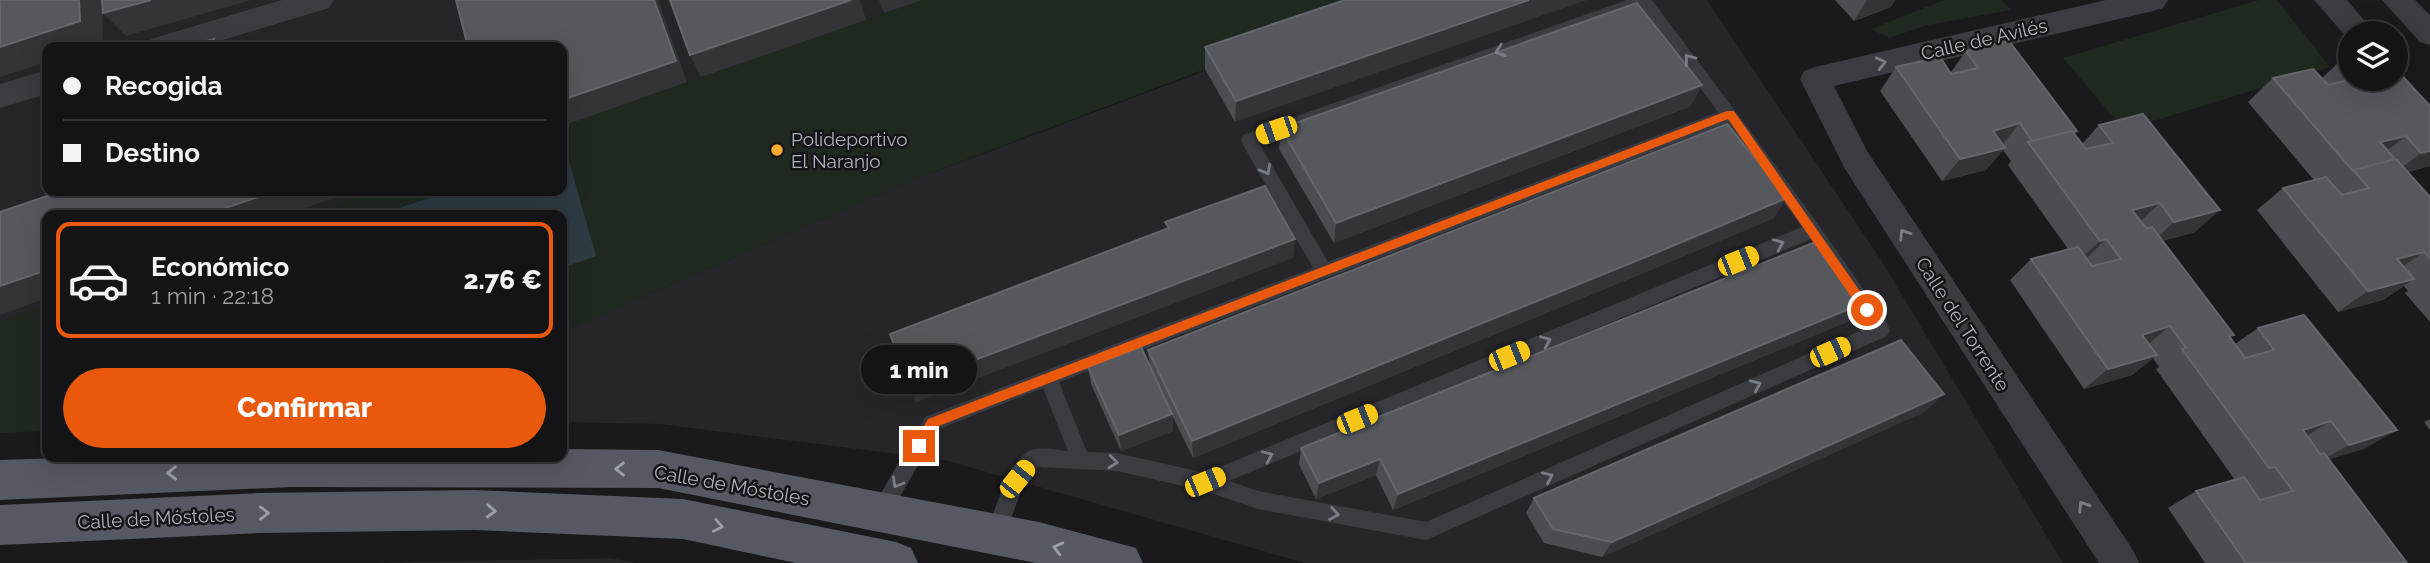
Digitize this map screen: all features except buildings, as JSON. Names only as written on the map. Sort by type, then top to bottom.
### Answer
[{"type":"main road","name":"Calle de Móstoles","points":[[0,480],[291,468],[658,469],[995,535],[1121,563]]},
{"type":"main road","name":"Calle de Móstoles","points":[[0,525],[259,513],[474,510],[669,518],[896,563]]},
{"type":"street","points":[[179,42],[319,0]]},
{"type":"street","name":"Calle de Avilés","points":[[1815,79],[2153,0]]},
{"type":"street","points":[[2329,0],[2349,21]]},
{"type":"street","points":[[2397,0],[2430,34]]},
{"type":"street","name":"Calle del Torrente","points":[[1815,79],[1856,160],[2120,563]]},
{"type":"street","points":[[0,96],[42,83]]},
{"type":"lane","points":[[995,535],[1017,479],[1033,458],[1117,462],[1205,482],[1258,500],[1426,531],[1881,330],[1731,114],[1644,0],[1249,139],[1324,271]]},
{"type":"lane","points":[[880,513],[932,423],[1731,114]]},
{"type":"lane","points":[[1205,482],[1814,230]]},
{"type":"lane","points":[[1048,379],[1081,460]]},
{"type":"shaded area","points":[[0,0],[979,0],[567,140],[567,42],[42,42],[42,196],[404,196],[363,210],[42,210],[42,320],[0,334]]},
{"type":"shaded area","points":[[1395,0],[1707,0],[1881,260],[2063,563],[1305,563],[945,460],[660,424],[567,422],[567,330],[910,181]]},
{"type":"shaded area","points":[[567,154],[596,256],[567,266],[567,210],[394,210],[435,196],[567,196]]},
{"type":"shaded area","points":[[610,558],[637,563],[373,563]]},
{"type":"green space","name":"Polideportivo El Naranjo","points":[[922,0],[1387,0],[910,181],[567,330],[567,210],[321,210],[361,196],[567,196],[567,124]]},
{"type":"green space","points":[[1944,0],[2001,0],[2011,10],[1928,25],[1889,38],[1871,29]]},
{"type":"green space","points":[[2259,0],[2277,0],[2330,67],[2124,130],[2063,58]]},
{"type":"green space","points":[[42,307],[42,431],[0,433],[0,322]]},
{"type":"place","name":"Polideportivo El Naranjo","points":[[777,150]]},
{"type":"route","points":[[919,446],[932,423],[1731,114],[1867,310]]}]
